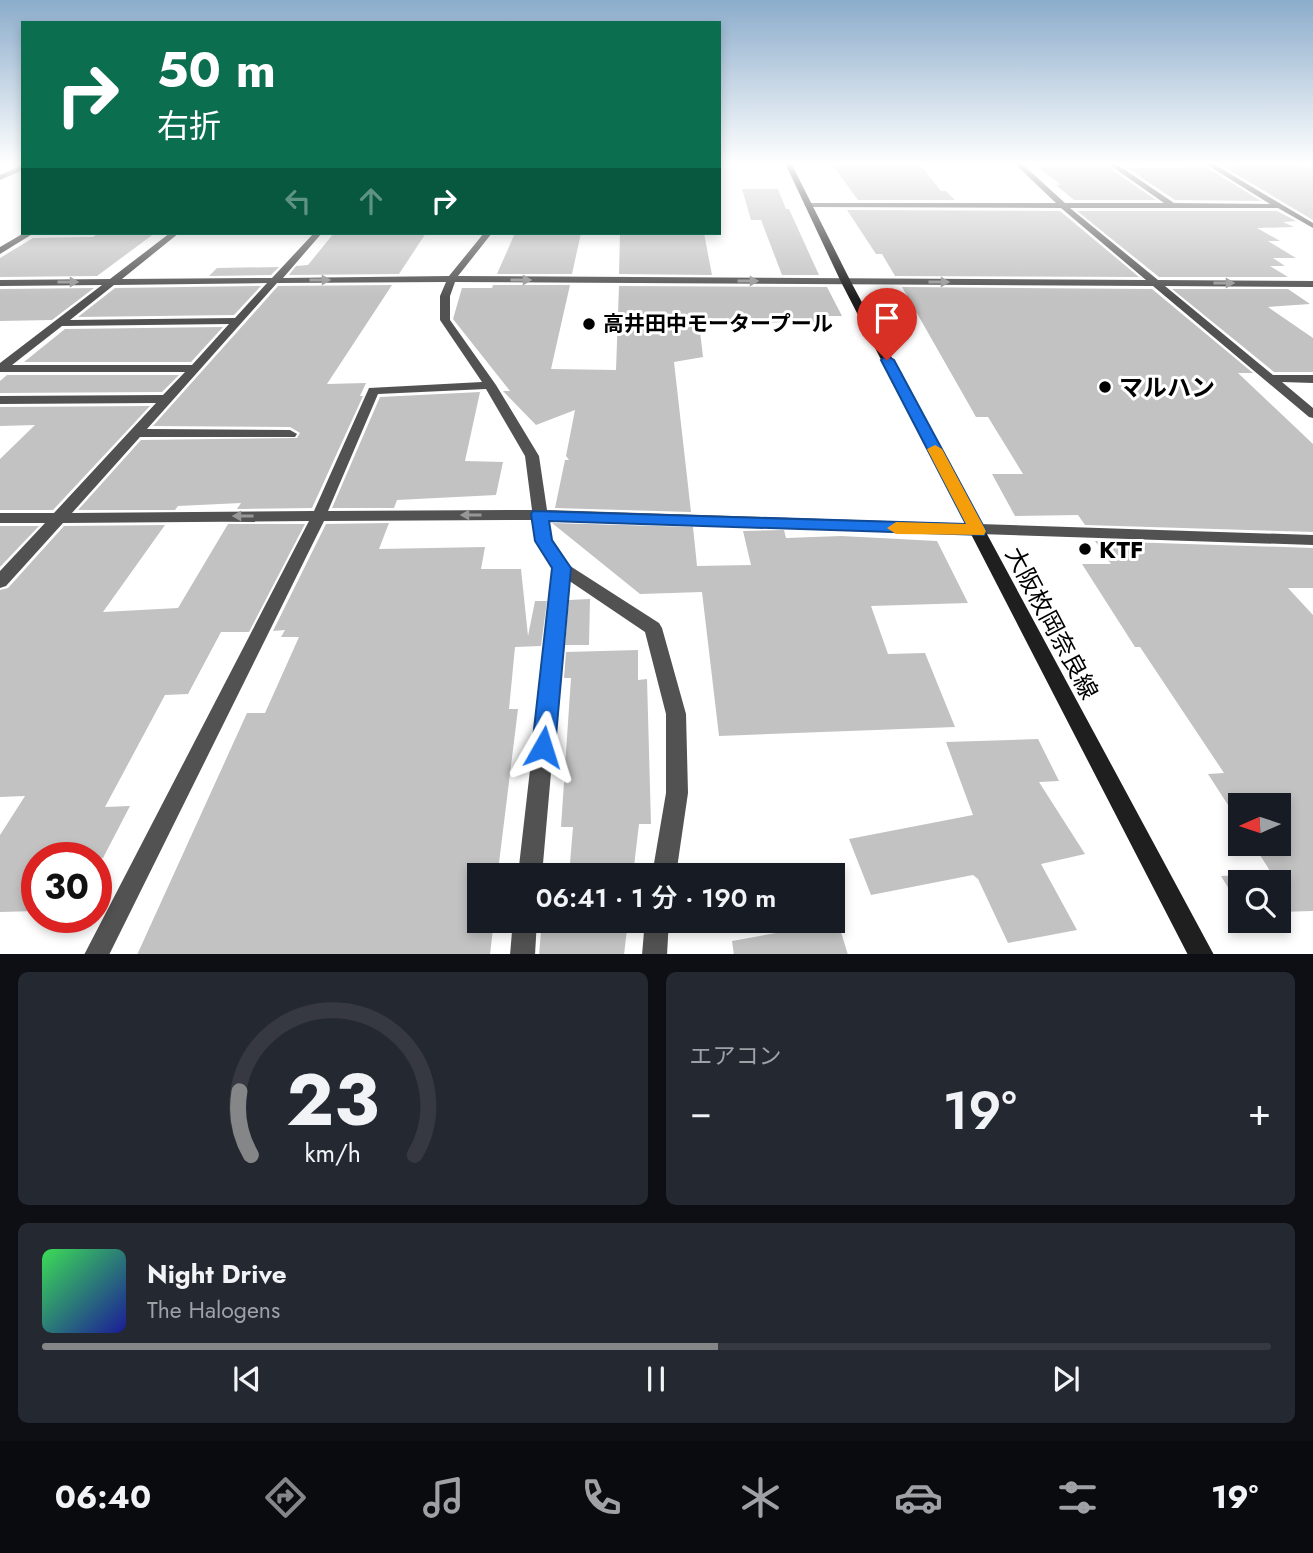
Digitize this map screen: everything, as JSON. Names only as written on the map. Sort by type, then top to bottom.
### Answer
[{"type":"main road","name":"大阪枚岡奈良線","points":[[809,208],[846,282],[1202,954]]},
{"type":"street","points":[[1065,208],[1313,414]]},
{"type":"street","points":[[1282,208],[1313,226]]},
{"type":"street","points":[[0,251],[27,235]]},
{"type":"street","points":[[0,369],[172,235]]},
{"type":"street","points":[[0,582],[316,235]]},
{"type":"street","points":[[486,235],[469,252],[453,279],[442,308],[445,320],[490,385],[532,456],[544,541],[561,568],[653,628],[676,714],[677,793],[666,863]]},
{"type":"street","points":[[0,283],[453,279],[1313,284]]},
{"type":"street","points":[[59,323],[239,321]]},
{"type":"street","points":[[0,369],[195,368]]},
{"type":"street","points":[[1269,378],[1313,379]]},
{"type":"street","points":[[96,954],[319,516],[373,391],[490,385]]},
{"type":"street","points":[[0,400],[167,399]]},
{"type":"street","points":[[136,433],[290,434]]},
{"type":"street","points":[[0,518],[539,514],[978,531],[1313,540]]},
{"type":"street","points":[[531,863],[561,568]]},
{"type":"street","points":[[522,954],[524,933]]},
{"type":"street","points":[[654,954],[656,933]]},
{"type":"building","points":[[747,208],[789,209],[819,275],[782,275],[761,220],[751,220]]},
{"type":"building","points":[[1292,208],[1313,208],[1313,220]]},
{"type":"building","points":[[847,210],[1060,211],[1139,277],[895,276],[882,254],[876,254]]},
{"type":"building","points":[[1077,211],[1277,211],[1296,221],[1283,222],[1294,227],[1257,228],[1280,241],[1268,241],[1296,258],[1273,258],[1285,266],[1270,266],[1288,277],[1159,277]]},
{"type":"building","points":[[152,235],[97,276],[0,277],[0,258],[33,238]]},
{"type":"building","points":[[332,235],[425,235],[399,274],[289,275],[296,266],[308,265]]},
{"type":"building","points":[[514,235],[581,235],[572,274],[497,274]]},
{"type":"building","points":[[620,235],[704,235],[712,275],[619,274]]},
{"type":"building","points":[[279,267],[271,275],[209,276],[217,268]]},
{"type":"building","points":[[392,285],[327,384],[366,383],[360,396],[363,396],[312,508],[237,509],[241,503],[178,506],[175,510],[78,510],[141,440],[297,438],[300,433],[290,427],[153,426],[278,286]]},
{"type":"building","points":[[493,285],[570,285],[551,369],[616,370],[619,286],[827,287],[842,316],[820,316],[823,322],[699,323],[703,357],[674,362],[691,512],[555,508],[565,460],[569,460],[566,456],[575,410],[536,425],[503,391],[510,391],[453,319],[462,288],[492,288]]},
{"type":"building","points":[[261,286],[234,315],[78,317],[115,288]]},
{"type":"building","points":[[902,287],[1152,289],[1253,373],[1238,373],[1313,444],[1313,532],[1085,525],[1078,515],[1015,516],[992,474],[1023,474],[988,417],[976,417]]},
{"type":"building","points":[[94,288],[52,320],[0,321],[0,289]]},
{"type":"building","points":[[1172,289],[1288,289],[1310,304],[1268,307],[1313,338],[1313,372],[1274,372]]},
{"type":"building","points":[[223,327],[191,362],[24,362],[65,329]]},
{"type":"building","points":[[7,375],[179,375],[162,392],[0,393],[0,381]]},
{"type":"building","points":[[480,392],[465,461],[503,462],[496,495],[397,500],[394,508],[332,508],[380,397]]},
{"type":"building","points":[[150,406],[53,510],[0,510],[0,459],[35,425],[0,426],[0,407]]},
{"type":"building","points":[[389,523],[379,549],[485,547],[481,569],[521,569],[528,636],[535,601],[547,601],[541,646],[515,647],[509,709],[518,709],[499,863],[467,863],[467,933],[493,933],[490,954],[137,954],[247,713],[265,713],[299,637],[281,637],[285,630],[273,631],[326,524]]},
{"type":"building","points":[[552,523],[693,527],[697,566],[751,565],[743,531],[784,530],[786,538],[841,536],[937,541],[968,603],[871,606],[888,654],[925,653],[955,727],[719,736],[702,592],[640,594]]},
{"type":"building","points":[[228,524],[305,524],[249,632],[221,632],[188,694],[165,695],[105,807],[130,806],[111,842],[21,842],[21,911],[0,912],[0,835],[25,796],[0,797],[0,590],[8,588],[64,526],[165,525],[103,612],[178,608]]},
{"type":"building","points":[[0,526],[39,526],[0,567]]},
{"type":"building","points":[[1095,541],[1313,548],[1313,588],[1288,588],[1313,615],[1313,911],[1291,912],[1291,870],[1269,870],[1261,856],[1292,856],[1292,793],[1228,793],[1228,805],[1208,774],[1224,773],[1140,647],[1135,647],[1082,564],[1111,564]]},
{"type":"building","points":[[590,599],[589,645],[565,645],[569,600]]},
{"type":"building","points":[[638,650],[638,680],[647,679],[651,824],[639,824],[634,863],[570,863],[573,827],[561,827],[571,678],[564,678],[566,652]]},
{"type":"building","points":[[1038,739],[1059,781],[1039,782],[1085,854],[1041,864],[1077,930],[1008,943],[978,879],[973,875],[871,895],[849,839],[973,815],[946,742]]},
{"type":"building","points":[[1221,876],[1228,876],[1228,888]]},
{"type":"building","points":[[541,933],[627,933],[624,954],[539,954]]},
{"type":"building","points":[[777,933],[841,933],[848,954],[734,954],[732,941]]},
{"type":"slow traffic","points":[[896,528],[978,531],[935,449]]},
{"type":"place","name":"高井田中モータープール","points":[[589,324]]},
{"type":"place","name":"マルハン","points":[[1105,387]]},
{"type":"place","name":"KTF","points":[[1085,549]]},
{"type":"route","points":[[543,747],[561,568],[544,541],[539,514],[978,531],[887,360]]}]
